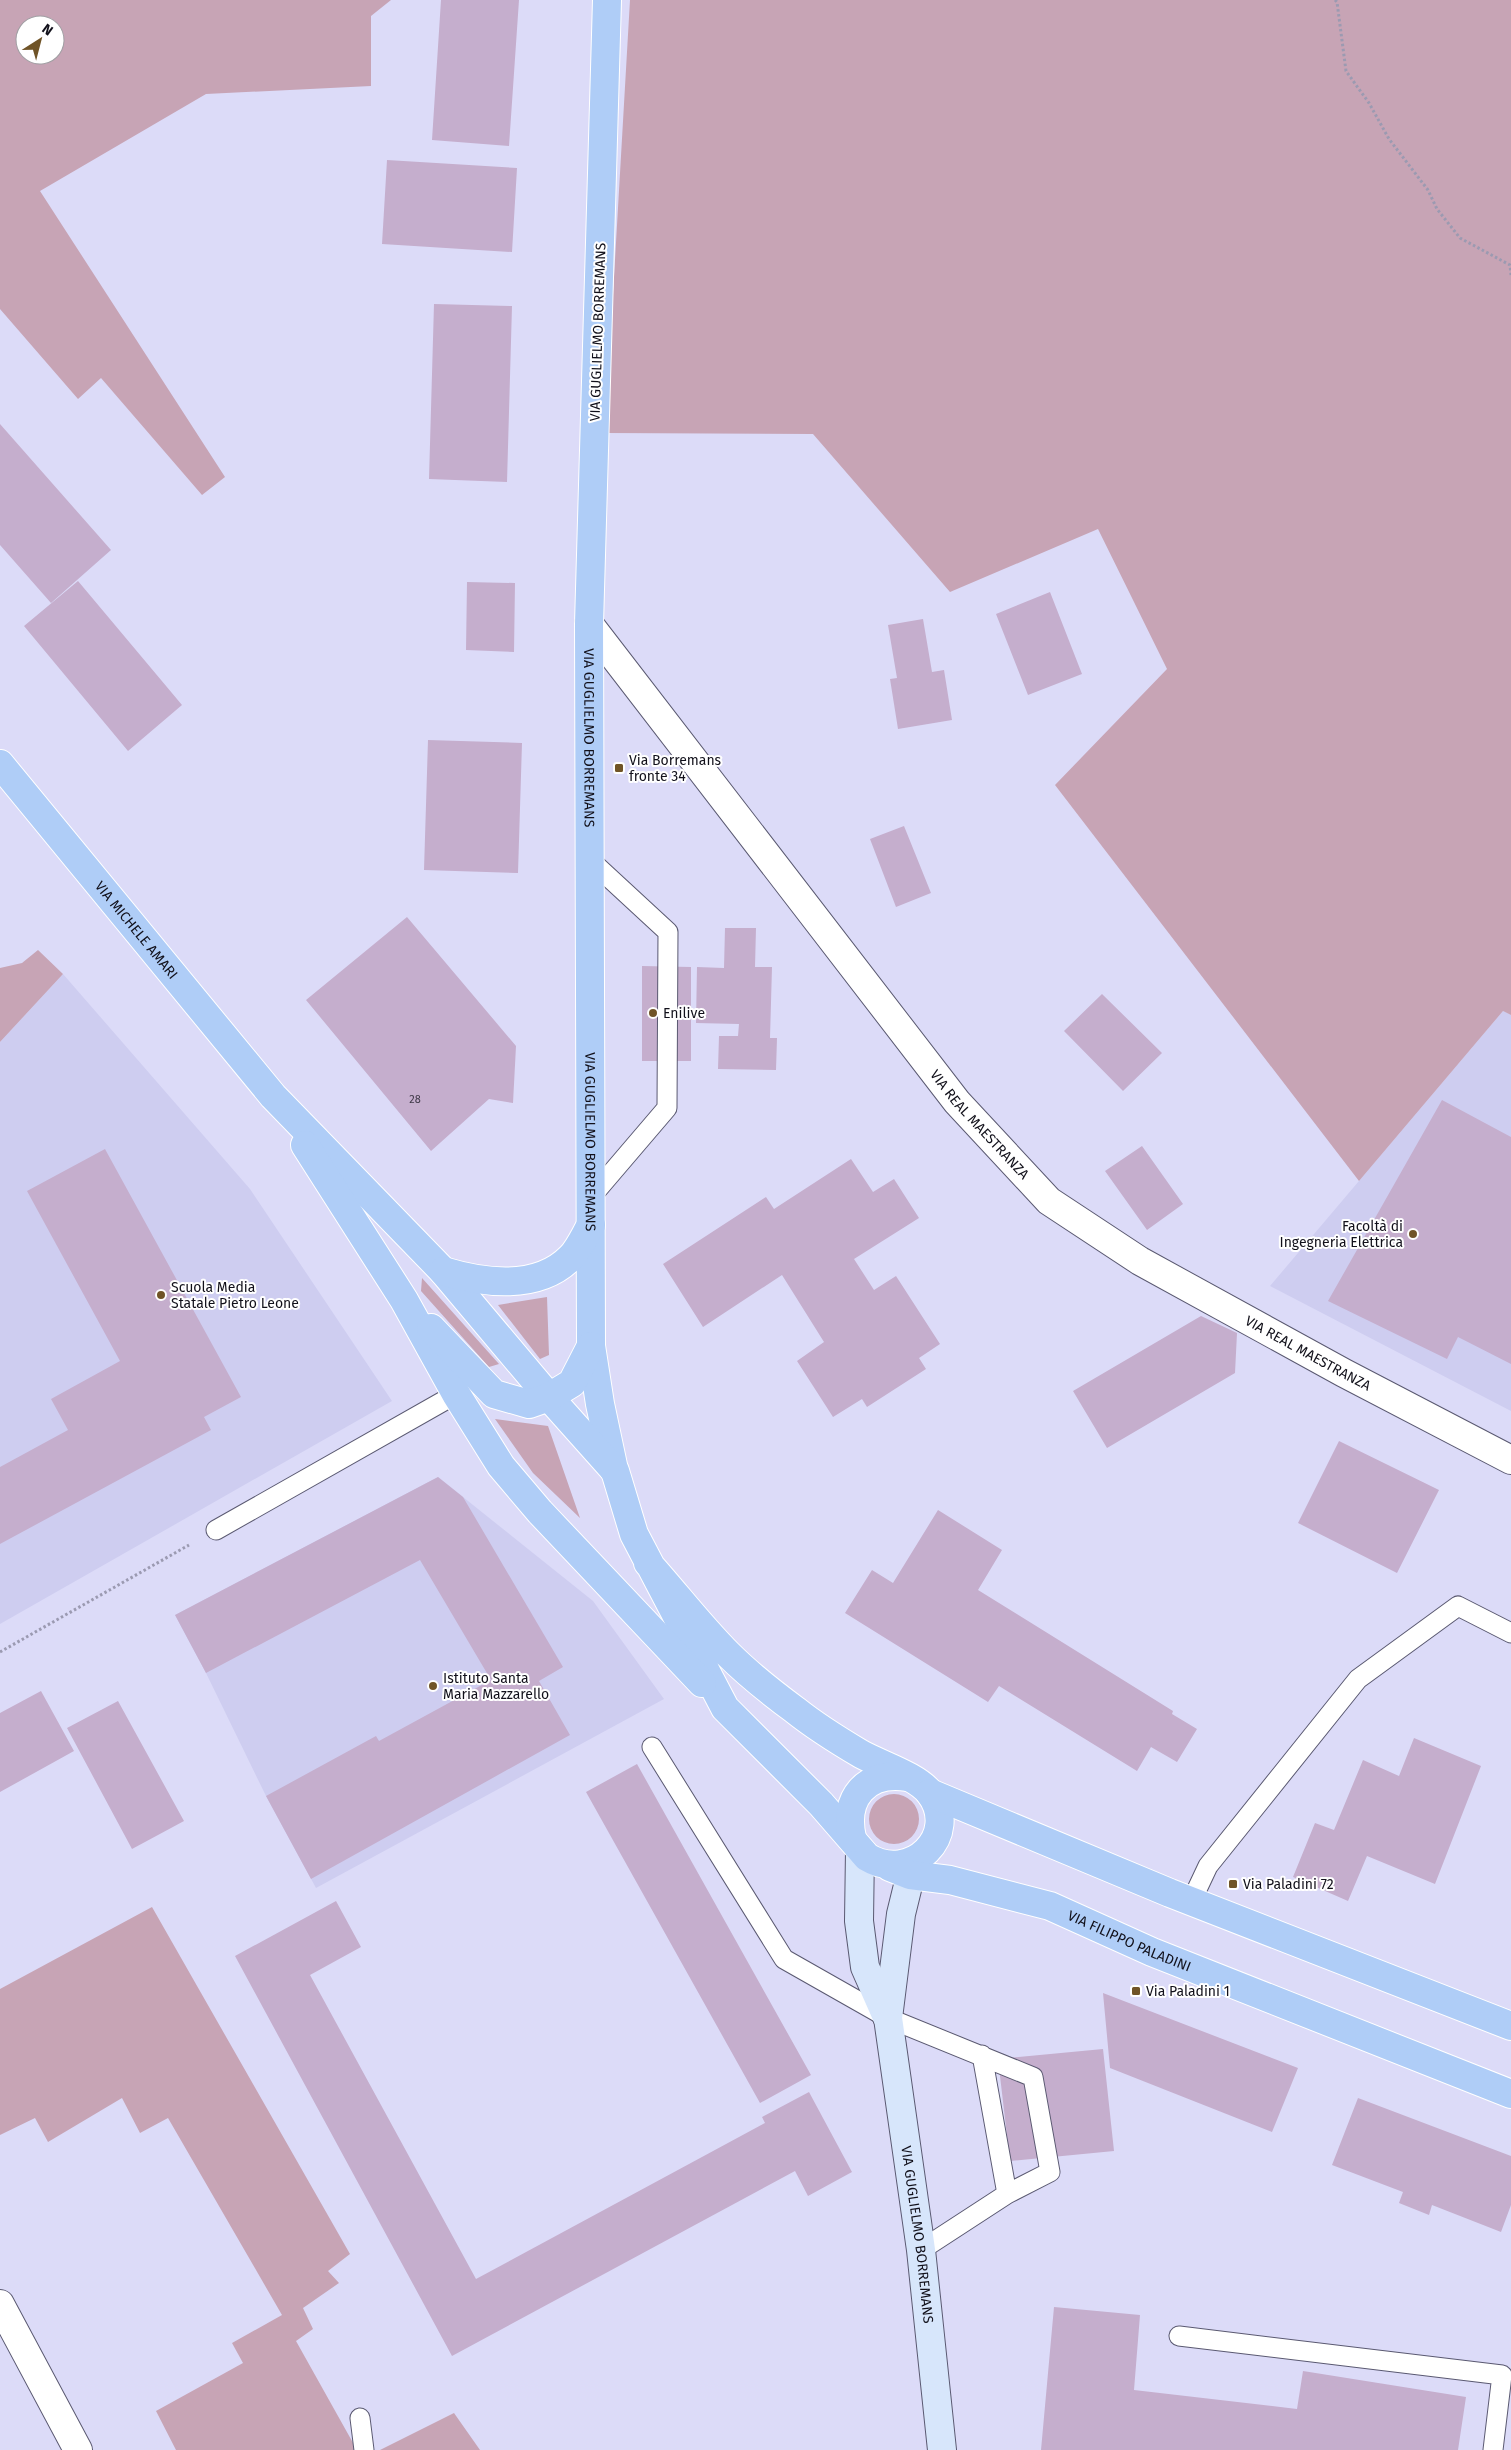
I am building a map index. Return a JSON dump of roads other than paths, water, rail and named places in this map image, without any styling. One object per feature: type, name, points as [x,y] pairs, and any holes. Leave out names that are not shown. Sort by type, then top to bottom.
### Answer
[{"type":"main road","name":"VIA GUGLIELMO BORREMANS","points":[[607,0],[589,624],[591,1346],[600,1404],[615,1471],[634,1534],[648,1563]]},
{"type":"main road","name":"VIA MICHELE AMARI","points":[[0,764],[273,1096]]},
{"type":"main road","points":[[273,1096],[443,1271],[549,1397],[615,1471]]},
{"type":"main road","points":[[273,1096],[404,1300],[456,1394],[501,1466],[540,1512],[724,1708],[862,1850],[912,1868]]},
{"type":"main road","points":[[443,1271],[468,1278],[489,1281],[510,1281],[535,1277],[554,1270],[571,1257],[591,1225]]},
{"type":"main road","points":[[404,1300],[494,1394],[529,1404],[549,1397],[572,1383],[591,1346]]},
{"type":"main road","points":[[648,1563],[724,1708]]},
{"type":"main road","points":[[648,1563],[728,1655],[795,1710],[860,1753],[920,1783],[930,1793],[936,1805],[939,1819],[938,1832],[932,1845],[912,1868],[894,1957],[888,2018]]},
{"type":"main road","points":[[888,2018],[865,1967],[859,1921],[862,1850],[849,1824],[850,1809],[856,1796],[866,1785],[879,1778],[893,1775],[907,1778]]},
{"type":"main road","points":[[930,1793],[1192,1902],[1511,2026]]},
{"type":"main road","name":"VIA FILIPPO PALADINI","points":[[912,1868],[1050,1906],[1152,1952],[1511,2094]]},
{"type":"main road","name":"VIA GUGLIELMO BORREMANS","points":[[888,2018],[921,2250],[942,2450]]},
{"type":"street","name":"VIA REAL MAESTRANZA","points":[[589,624],[957,1102],[1049,1201],[1140,1261],[1344,1373],[1511,1460]]},
{"type":"street","points":[[0,2304],[78,2450]]},
{"type":"lane","points":[[589,859],[668,932],[667,1108],[591,1198]]},
{"type":"lane","points":[[216,1530],[456,1394]]},
{"type":"lane","points":[[1192,1902],[1208,1866],[1358,1679],[1458,1606],[1511,1633]]},
{"type":"lane","points":[[652,1747],[784,1958],[888,2018],[1034,2077],[1050,2172],[1007,2194],[921,2250]]},
{"type":"lane","points":[[982,2055],[1007,2194]]},
{"type":"lane","points":[[1179,2336],[1502,2376],[1493,2450]]},
{"type":"lane","points":[[360,2418],[364,2450]]},
{"type":"place","name":"Via Borremans fronte 34","points":[[619,768]]},
{"type":"place","name":"Enilive","points":[[653,1013]]},
{"type":"place","name":"Facoltà di Ingegneria Elettrica","points":[[1413,1234]]},
{"type":"place","name":"Scuola Media Statale Pietro Leone","points":[[161,1295]]},
{"type":"place","name":"Istituto Santa Maria Mazzarello","points":[[433,1686]]},
{"type":"place","name":"Via Paladini 72","points":[[1233,1884]]},
{"type":"place","name":"Via Paladini 1","points":[[1136,1991]]}]
